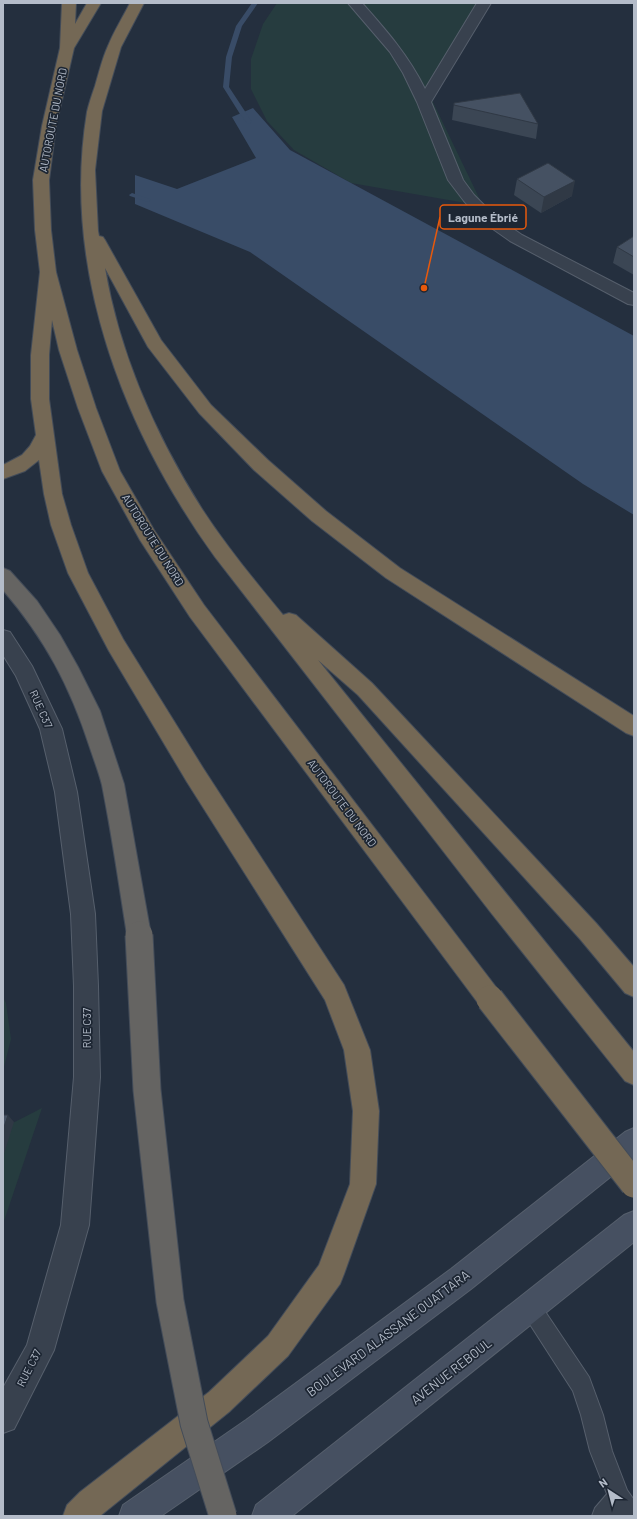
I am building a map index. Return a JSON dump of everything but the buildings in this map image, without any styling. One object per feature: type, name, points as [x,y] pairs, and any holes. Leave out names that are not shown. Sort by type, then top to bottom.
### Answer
[{"type":"highway","points":[[67,48],[69,3]]},
{"type":"highway","name":"AUTOROUTE DU NORD","points":[[94,3],[67,48],[49,126],[41,180],[43,230],[48,272],[68,350],[87,408],[111,471],[147,535],[197,611],[490,999],[634,1184]]},
{"type":"highway","points":[[137,3],[112,52],[99,94],[92,127],[87,183],[90,228],[101,293],[112,334],[134,397],[163,459],[197,516],[245,582],[544,962],[634,1072]]},
{"type":"highway","points":[[90,228],[154,343],[205,409],[261,466],[319,516],[393,573],[634,727]]},
{"type":"highway","points":[[48,272],[40,355],[40,400],[52,494],[61,526],[78,573],[116,645],[195,775],[335,993],[357,1050],[366,1111],[363,1184],[330,1274],[278,1346],[219,1402],[91,1503],[78,1516]]},
{"type":"highway","points":[[3,472],[18,467],[35,454],[44,437]]},
{"type":"highway","points":[[3,576],[30,607],[53,641],[71,673],[89,711],[113,784],[139,935],[147,1090],[170,1301],[194,1423],[223,1516]]},
{"type":"highway","points":[[245,582],[365,689],[588,931],[634,985]]},
{"type":"main road","name":"BOULEVARD ALASSANE OUATTARA","points":[[134,1516],[258,1431],[461,1279],[634,1141]]},
{"type":"main road","name":"AVENUE REBOUL","points":[[267,1516],[634,1225]]},
{"type":"street","points":[[354,3],[395,50],[410,73],[424,102],[456,180],[469,198],[490,219],[516,238],[634,300]]},
{"type":"street","points":[[424,102],[484,3]]},
{"type":"street","name":"RUE C37","points":[[3,638],[25,672],[51,729],[66,792],[76,851],[83,914],[87,1055],[87,1078],[75,1225],[40,1350],[3,1418]]},
{"type":"lane","points":[[530,1308],[581,1385],[592,1415],[601,1452],[619,1497],[631,1516]]},
{"type":"lane","points":[[603,1516],[619,1497]]},
{"type":"green space","points":[[277,3],[476,3],[430,96],[483,206],[351,183],[294,150],[267,121],[251,89],[251,59],[263,24]]},
{"type":"green space","points":[[3,997],[6,1003],[11,1039],[3,1071]]},
{"type":"green space","points":[[42,1108],[3,1224],[3,1128]]},
{"type":"water","points":[[253,108],[290,150],[634,336],[634,515],[583,484],[250,252],[135,204],[135,175],[177,189],[256,158],[232,117]]},
{"type":"waterway","points":[[249,122],[226,87],[229,57],[239,26],[255,3]]},
{"type":"waterway","points":[[132,195],[148,200]]},
{"type":"place","name":"Lagune Ébrié","points":[[424,288]]}]
